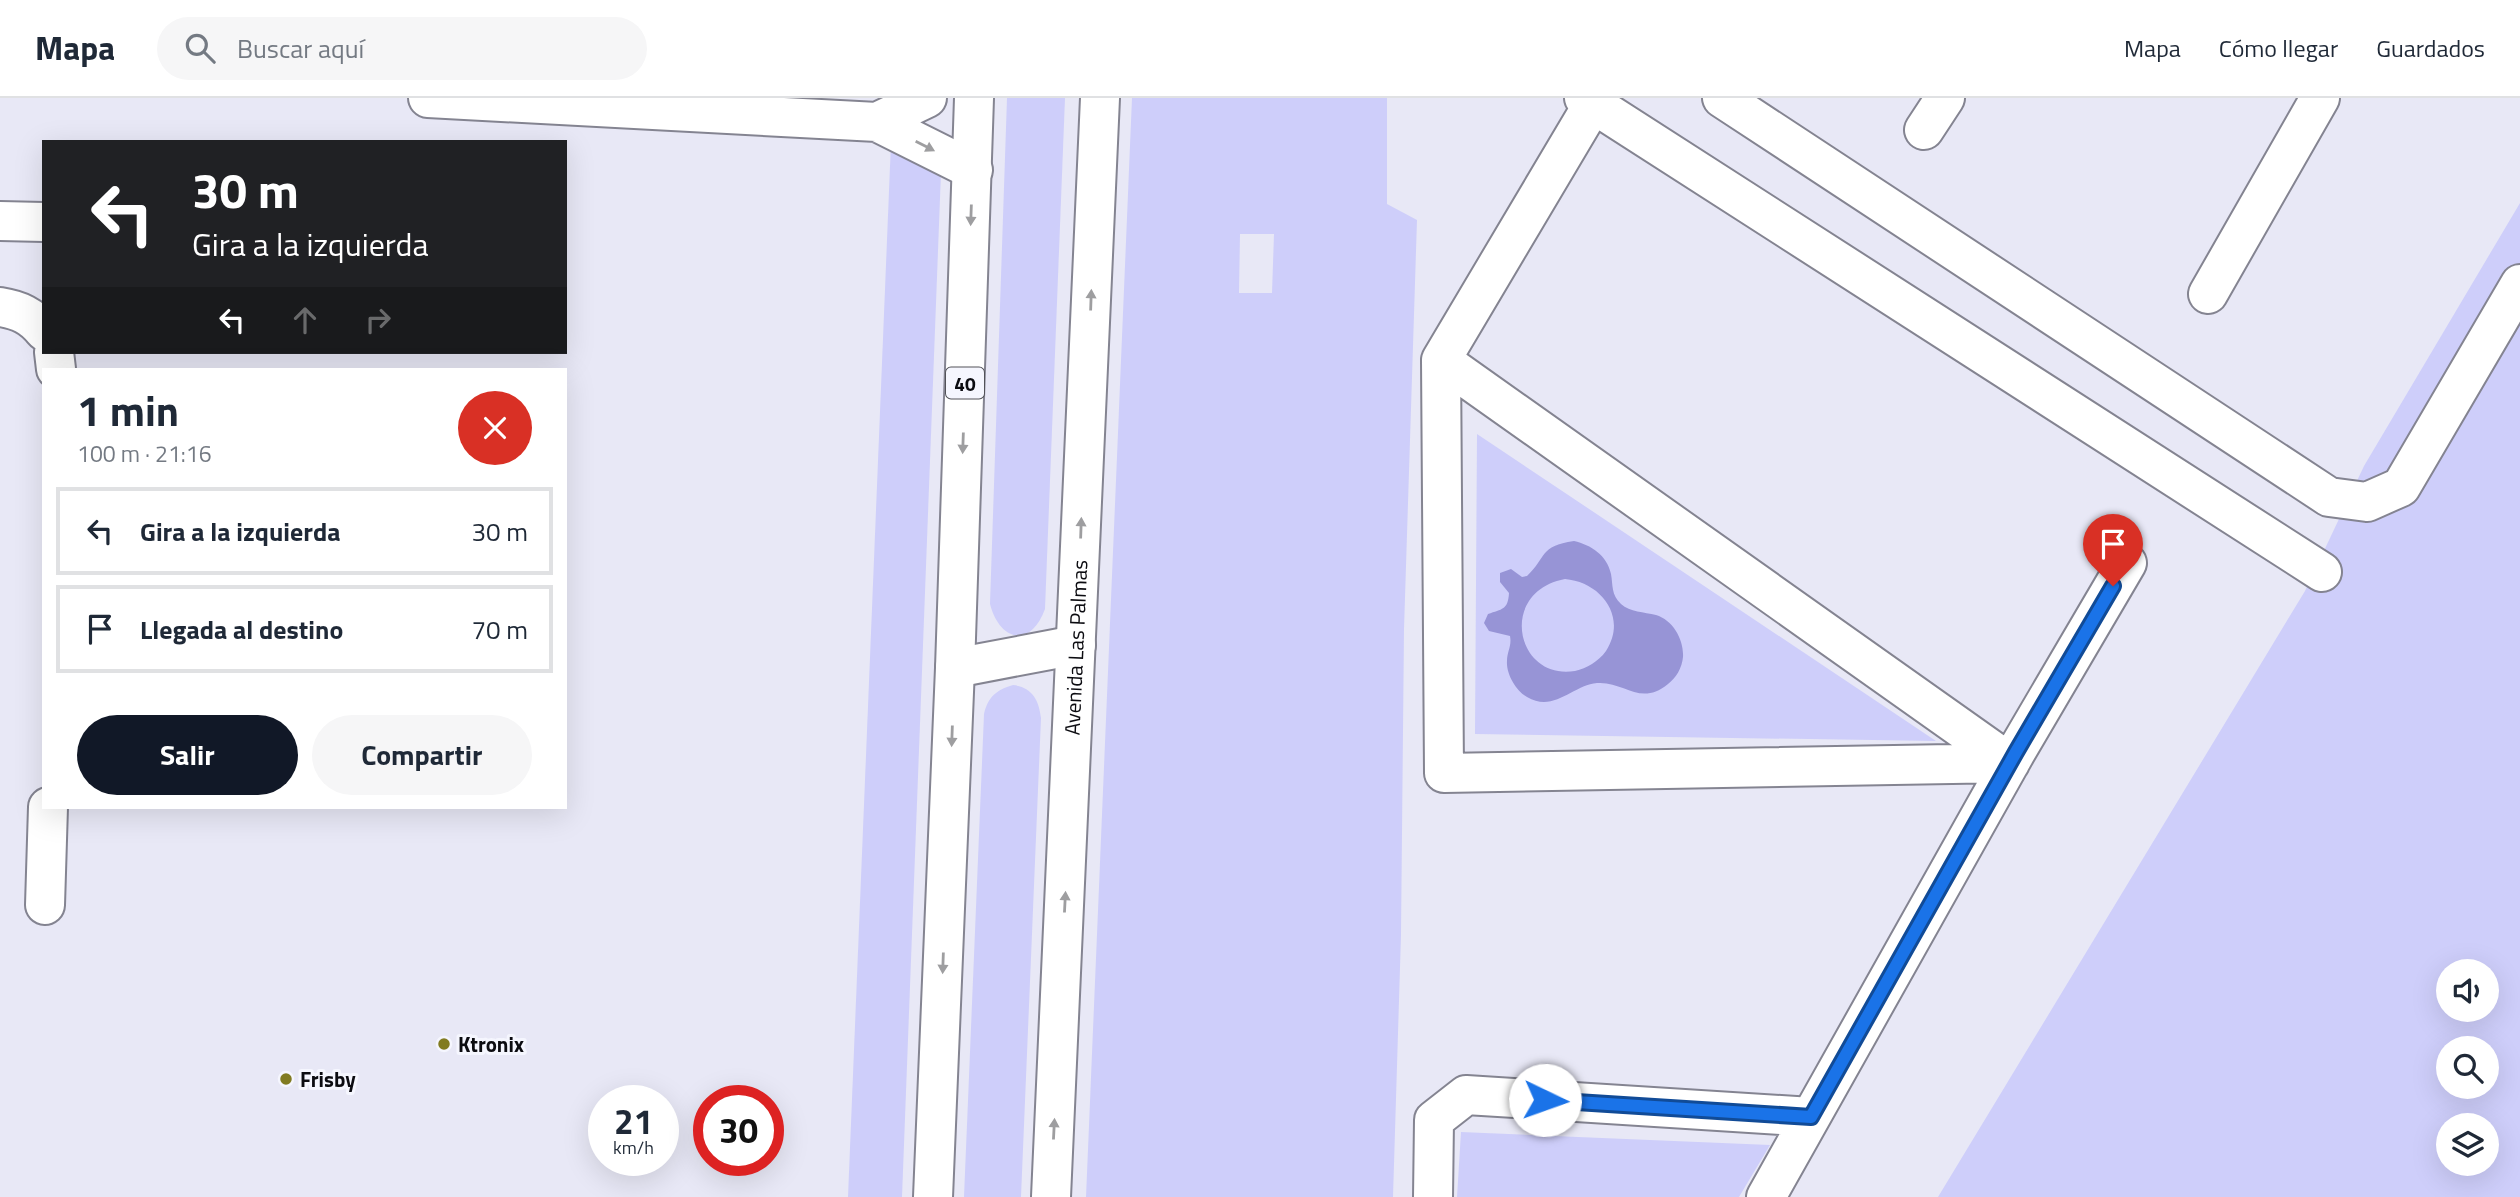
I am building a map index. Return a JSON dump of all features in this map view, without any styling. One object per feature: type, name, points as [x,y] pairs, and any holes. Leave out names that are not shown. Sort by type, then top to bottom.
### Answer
[{"type":"street","points":[[428,98],[877,110],[927,98]]},
{"type":"street","name":"40","points":[[933,1197],[955,668],[974,98]]},
{"type":"street","name":"Avenida Las Palmas","points":[[1051,1197],[1100,98]]},
{"type":"street","points":[[1722,98],[2329,497],[2367,502],[2401,487],[2520,284]]},
{"type":"street","points":[[1924,130],[1945,98]]},
{"type":"street","points":[[2208,294],[2320,98]]},
{"type":"street","points":[[2010,763],[1444,773],[1441,360],[1588,101],[2322,572]]},
{"type":"street","points":[[877,110],[972,170]]},
{"type":"street","points":[[0,221],[42,222]]},
{"type":"street","points":[[0,307],[17,310],[36,321],[42,328]]},
{"type":"street","points":[[1441,360],[2010,763]]},
{"type":"street","points":[[1766,1197],[2010,763],[2127,563]]},
{"type":"street","points":[[955,668],[1076,645]]},
{"type":"street","points":[[45,905],[48,809]]},
{"type":"street","points":[[1433,1197],[1434,1120],[1466,1095],[1811,1117]]},
{"type":"shaded area","points":[[1007,98],[1065,98],[1045,609],[1039,622],[1024,635],[1008,633],[995,617],[990,604]]},
{"type":"shaded area","points":[[1132,98],[1387,98],[1387,204],[1417,220],[1404,629],[1401,935],[1393,1197],[1086,1197]],"holes":[[[1240,234],[1274,234],[1272,293],[1239,293]]]},
{"type":"shaded area","points":[[891,142],[941,172],[902,1197],[848,1197]]},
{"type":"shaded area","points":[[2520,203],[2520,1197],[1938,1197],[2305,591],[2364,466]]},
{"type":"shaded area","points":[[1477,434],[1936,741],[1475,734]]},
{"type":"shaded area","points":[[1574,541],[1597,552],[1609,567],[1614,593],[1621,604],[1633,610],[1656,615],[1672,626],[1679,638],[1683,657],[1678,672],[1668,684],[1649,693],[1641,693],[1607,683],[1597,683],[1546,702],[1527,697],[1516,686],[1507,666],[1510,636],[1489,631],[1484,623],[1488,614],[1503,608],[1507,603],[1509,593],[1500,582],[1500,573],[1511,569],[1522,577],[1527,576],[1549,549]],"holes":[[[1565,579],[1578,582],[1600,594],[1607,603],[1614,626],[1612,638],[1606,651],[1592,664],[1575,671],[1555,670],[1539,663],[1528,650],[1522,634],[1523,616],[1530,600],[1543,587]]]},
{"type":"shaded area","points":[[1013,685],[1025,688],[1033,695],[1041,718],[1021,1197],[964,1197],[984,714],[994,695]]},
{"type":"shaded area","points":[[1461,1132],[1770,1145],[1739,1197],[1457,1197]]},
{"type":"place","name":"Ktronix","points":[[444,1044]]},
{"type":"place","name":"Frisby","points":[[286,1079]]},
{"type":"route","points":[[1545,1100],[1811,1117],[2016,752],[2113,586]]}]
